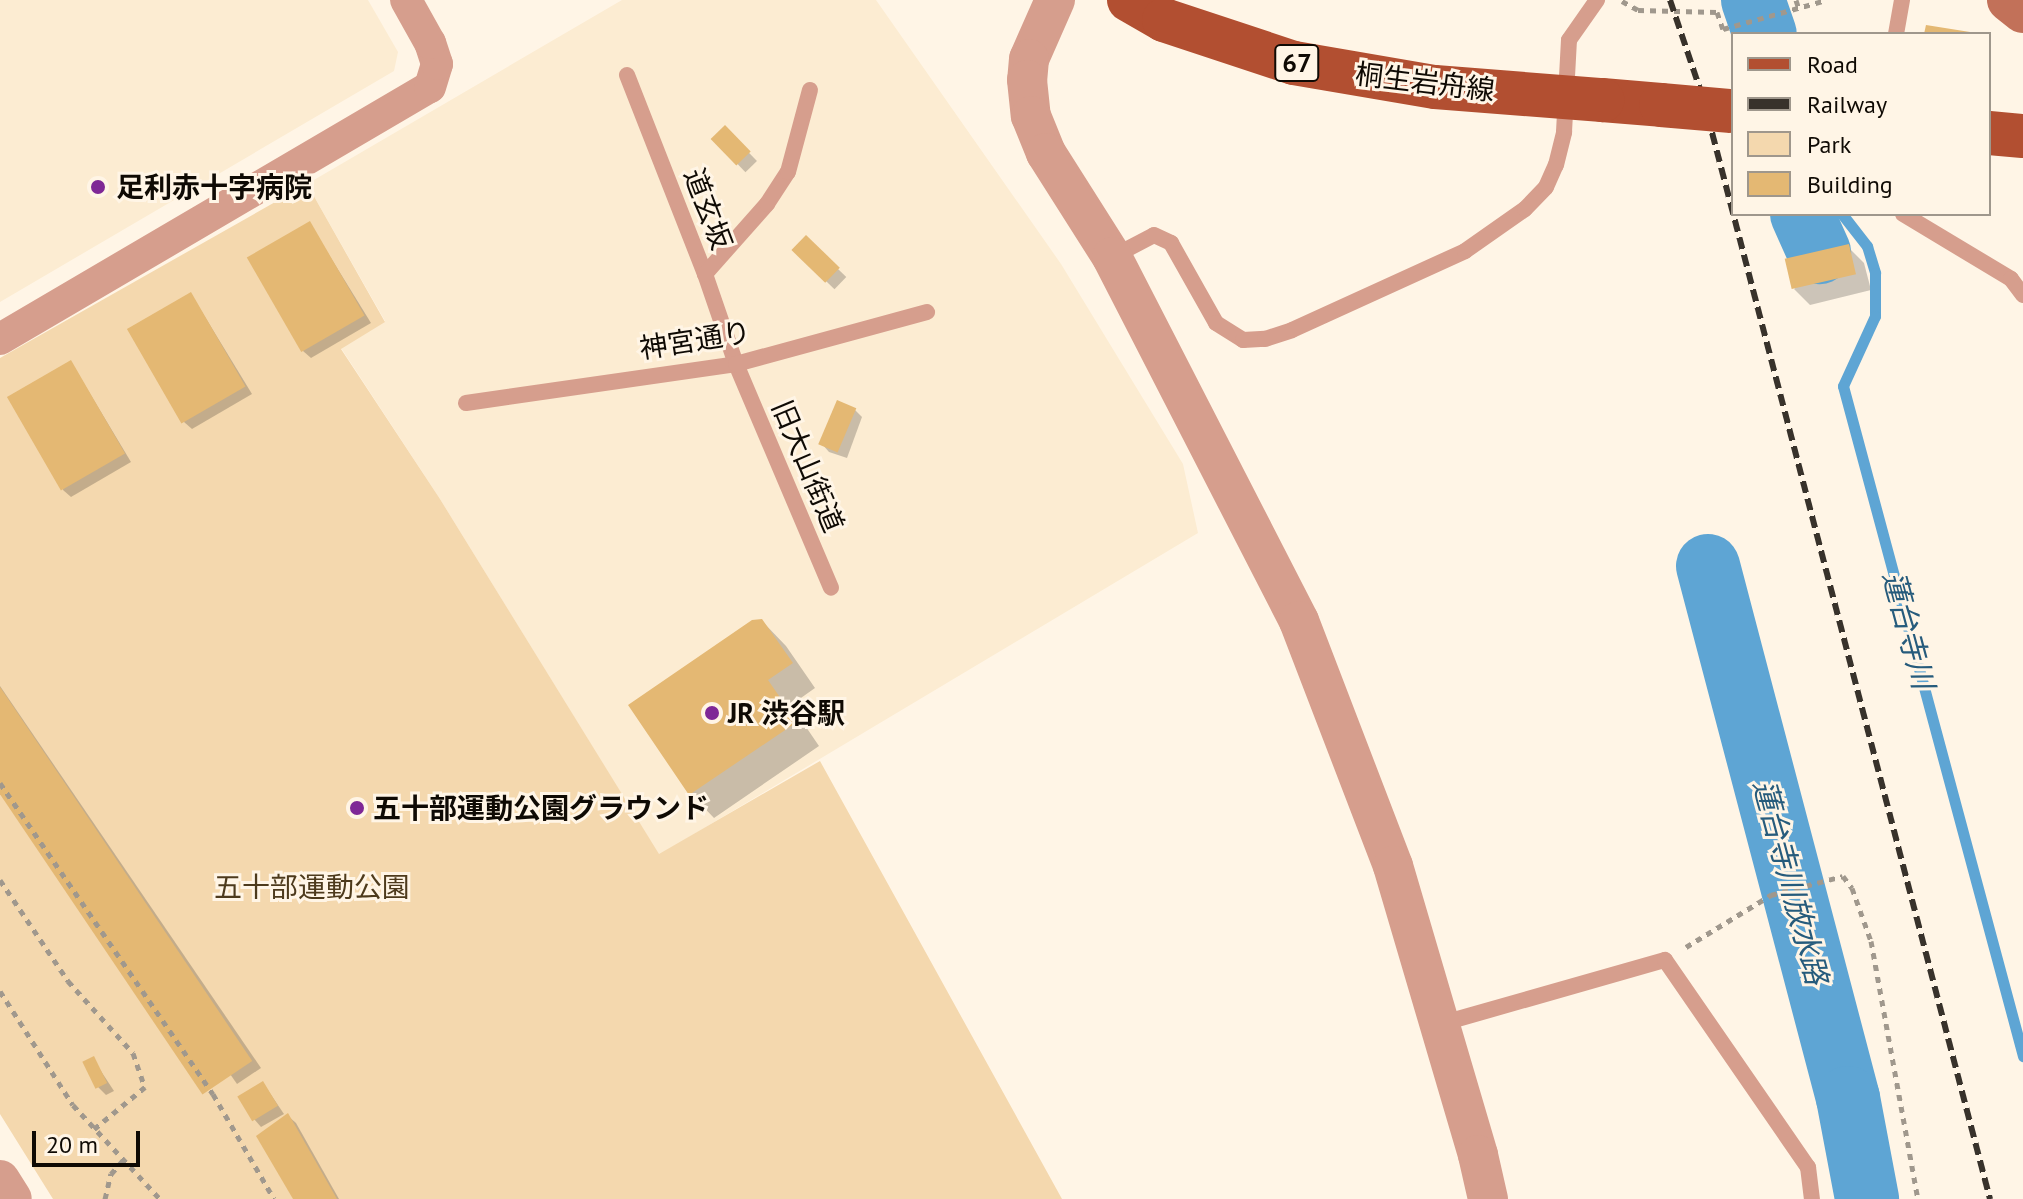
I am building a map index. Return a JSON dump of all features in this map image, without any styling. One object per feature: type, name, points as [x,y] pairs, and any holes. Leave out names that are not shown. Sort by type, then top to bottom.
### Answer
[{"type":"main road","name":"桐生岩舟線","points":[[1129,0],[1164,20],[1294,63],[1435,87],[1731,111]]},
{"type":"main road","points":[[2009,0],[2023,11]]},
{"type":"main road","points":[[1991,133],[2023,136]]},
{"type":"street","points":[[0,339],[430,87],[437,64],[430,43],[406,0]]},
{"type":"street","points":[[1055,0],[1029,59],[1027,80],[1031,116],[1046,153],[1112,257],[1299,621],[1375,813],[1440,1024],[1488,1199]]},
{"type":"street","points":[[0,1180],[12,1199]]},
{"type":"lane","points":[[1112,257],[1154,235],[1171,243],[1216,323],[1243,340],[1265,339],[1292,330],[1465,251],[1525,209],[1546,187],[1564,132],[1569,40],[1597,0]]},
{"type":"lane","points":[[1896,32],[1902,0]]},
{"type":"lane","name":"道玄坂","points":[[627,75],[705,274],[736,364]]},
{"type":"lane","points":[[705,274],[767,204],[788,172],[810,90]]},
{"type":"lane","points":[[1906,216],[2011,279],[2023,295]]},
{"type":"lane","name":"神宮通り","points":[[466,403],[736,364],[927,312]]},
{"type":"lane","name":"旧大山街道","points":[[736,364],[831,588]]},
{"type":"lane","points":[[1440,1024],[1665,960],[1808,1167],[1812,1199]]},
{"type":"path","points":[[1622,0],[1638,10],[1717,12],[1723,29],[1826,0]]},
{"type":"path","points":[[1796,0],[1799,9]]},
{"type":"path","points":[[0,783],[213,1094],[274,1199]]},
{"type":"path","points":[[1665,960],[1771,895],[1843,876],[1852,888],[1871,941],[1918,1199]]},
{"type":"path","points":[[0,880],[68,981],[133,1053],[145,1087],[94,1129]]},
{"type":"path","points":[[0,991],[73,1105],[160,1199]]},
{"type":"path","points":[[105,1199],[111,1174],[123,1160]]},
{"type":"shaded area","name":"足利赤十字病院","points":[[0,0],[368,0],[398,52],[394,71],[0,302]]},
{"type":"shaded area","points":[[622,0],[876,0],[1061,264],[1183,464],[1198,533],[659,855],[440,499],[341,348],[385,321],[307,184]]},
{"type":"green space","name":"五十部運動公園","points":[[307,184],[385,322],[341,349],[440,499],[659,854],[820,761],[1062,1199],[53,1199],[0,1114],[0,358]]},
{"type":"building","points":[[1926,25],[1970,32],[1924,32]]},
{"type":"building","points":[[725,125],[751,152],[736,166],[711,139]]},
{"type":"building","points":[[310,221],[364,315],[301,352],[247,258]]},
{"type":"building","points":[[806,235],[840,268],[825,283],[791,250]]},
{"type":"building","points":[[1849,244],[1856,274],[1792,289],[1785,259]]},
{"type":"building","points":[[191,292],[246,386],[181,423],[127,329]]},
{"type":"building","points":[[71,360],[125,454],[61,491],[7,397]]},
{"type":"building","points":[[837,400],[856,408],[838,452],[818,444]]},
{"type":"building","name":"JR 渋谷駅","points":[[762,619],[793,663],[768,680],[797,722],[689,795],[628,705],[752,620]]},
{"type":"building","points":[[0,687],[252,1061],[202,1094],[0,794]]},
{"type":"building","points":[[94,1056],[107,1083],[95,1089],[82,1062]]},
{"type":"building","points":[[263,1081],[278,1106],[252,1121],[237,1096]]},
{"type":"building","points":[[288,1113],[337,1199],[293,1199],[256,1136]]},
{"type":"waterway","name":"蓮台寺川","points":[[1753,0],[1764,32]]},
{"type":"waterway","name":"蓮台寺川","points":[[1803,216],[1819,252]]},
{"type":"waterway","name":"蓮台寺川","points":[[1844,216],[1867,246],[1875,273],[1875,316],[1843,386],[2023,1056]]},
{"type":"waterway","name":"蓮台寺川放水路","points":[[1708,566],[1848,1098],[1867,1199]]},
{"type":"railway","points":[[1670,0],[1703,98],[1731,205]]},
{"type":"railway","points":[[1734,216],[1990,1199]]},
{"type":"place","name":"足利赤十字病院","points":[[98,187]]},
{"type":"place","name":"JR 渋谷駅","points":[[712,713]]},
{"type":"place","name":"五十部運動公園グラウンド","points":[[357,808]]}]
